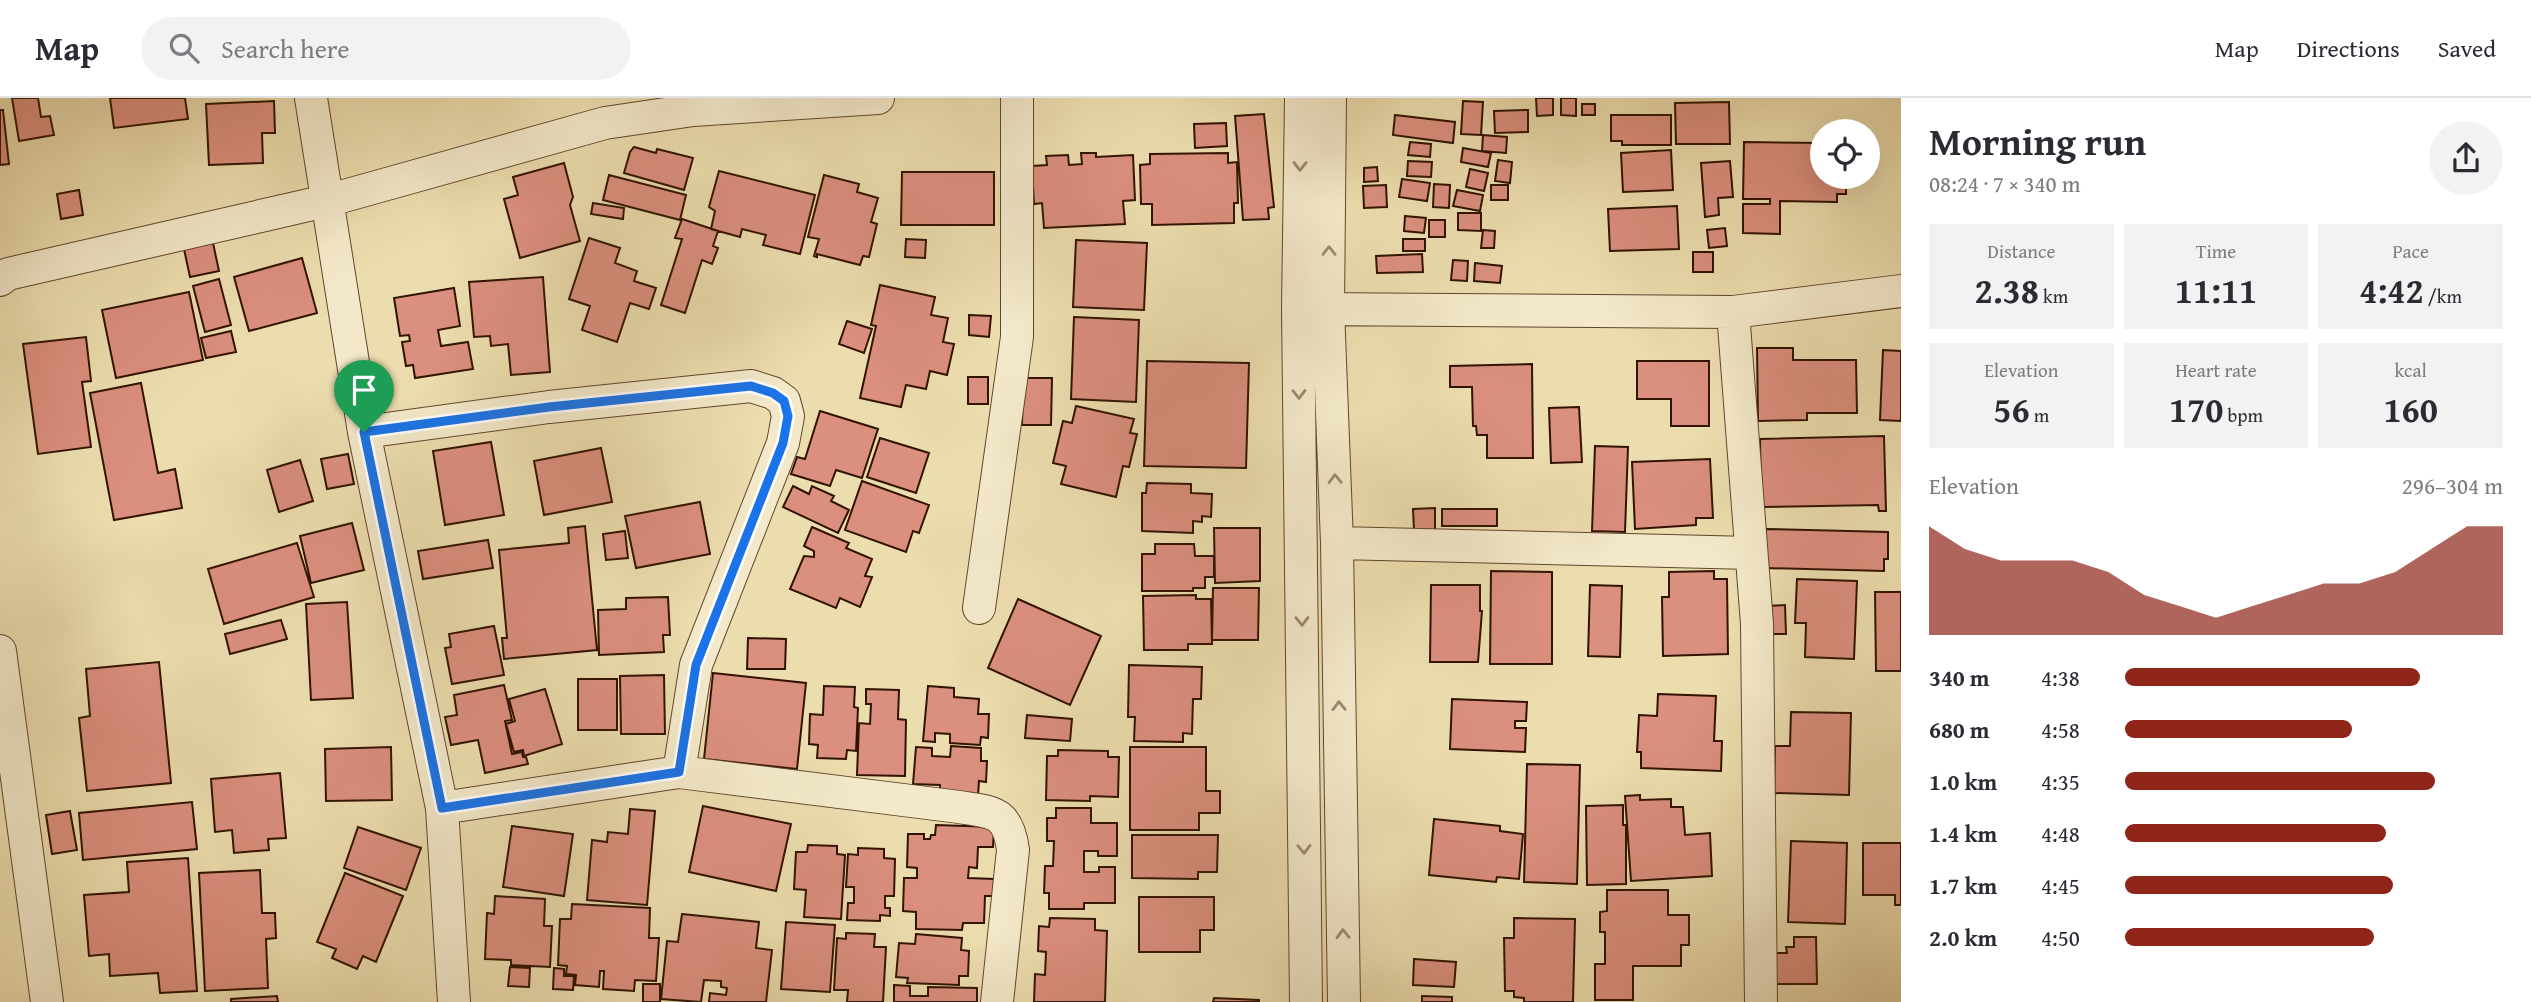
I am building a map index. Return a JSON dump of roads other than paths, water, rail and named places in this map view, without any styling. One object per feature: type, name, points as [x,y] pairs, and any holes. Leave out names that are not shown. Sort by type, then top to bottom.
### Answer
[{"type":"street","points":[[311,98],[364,432],[442,808],[454,1002]]},
{"type":"street","points":[[0,280],[8,274],[326,201],[605,123],[693,110],[878,98]]},
{"type":"street","points":[[979,608],[1017,337],[1017,98]]},
{"type":"street","points":[[1301,98],[1313,309],[1337,542],[1344,1002]]},
{"type":"street","points":[[1306,1002],[1313,309],[1330,98]]},
{"type":"street","points":[[1313,309],[1733,312],[1901,291]]},
{"type":"street","points":[[1733,312],[1757,624],[1760,1002]]},
{"type":"street","points":[[364,432],[549,407],[751,386],[773,393],[784,401],[788,416],[783,443],[696,665],[679,772]]},
{"type":"street","points":[[1337,542],[1751,552]]},
{"type":"street","points":[[0,652],[47,1002]]},
{"type":"street","points":[[442,808],[679,772],[996,814],[1010,830],[1013,850],[997,1002]]}]
